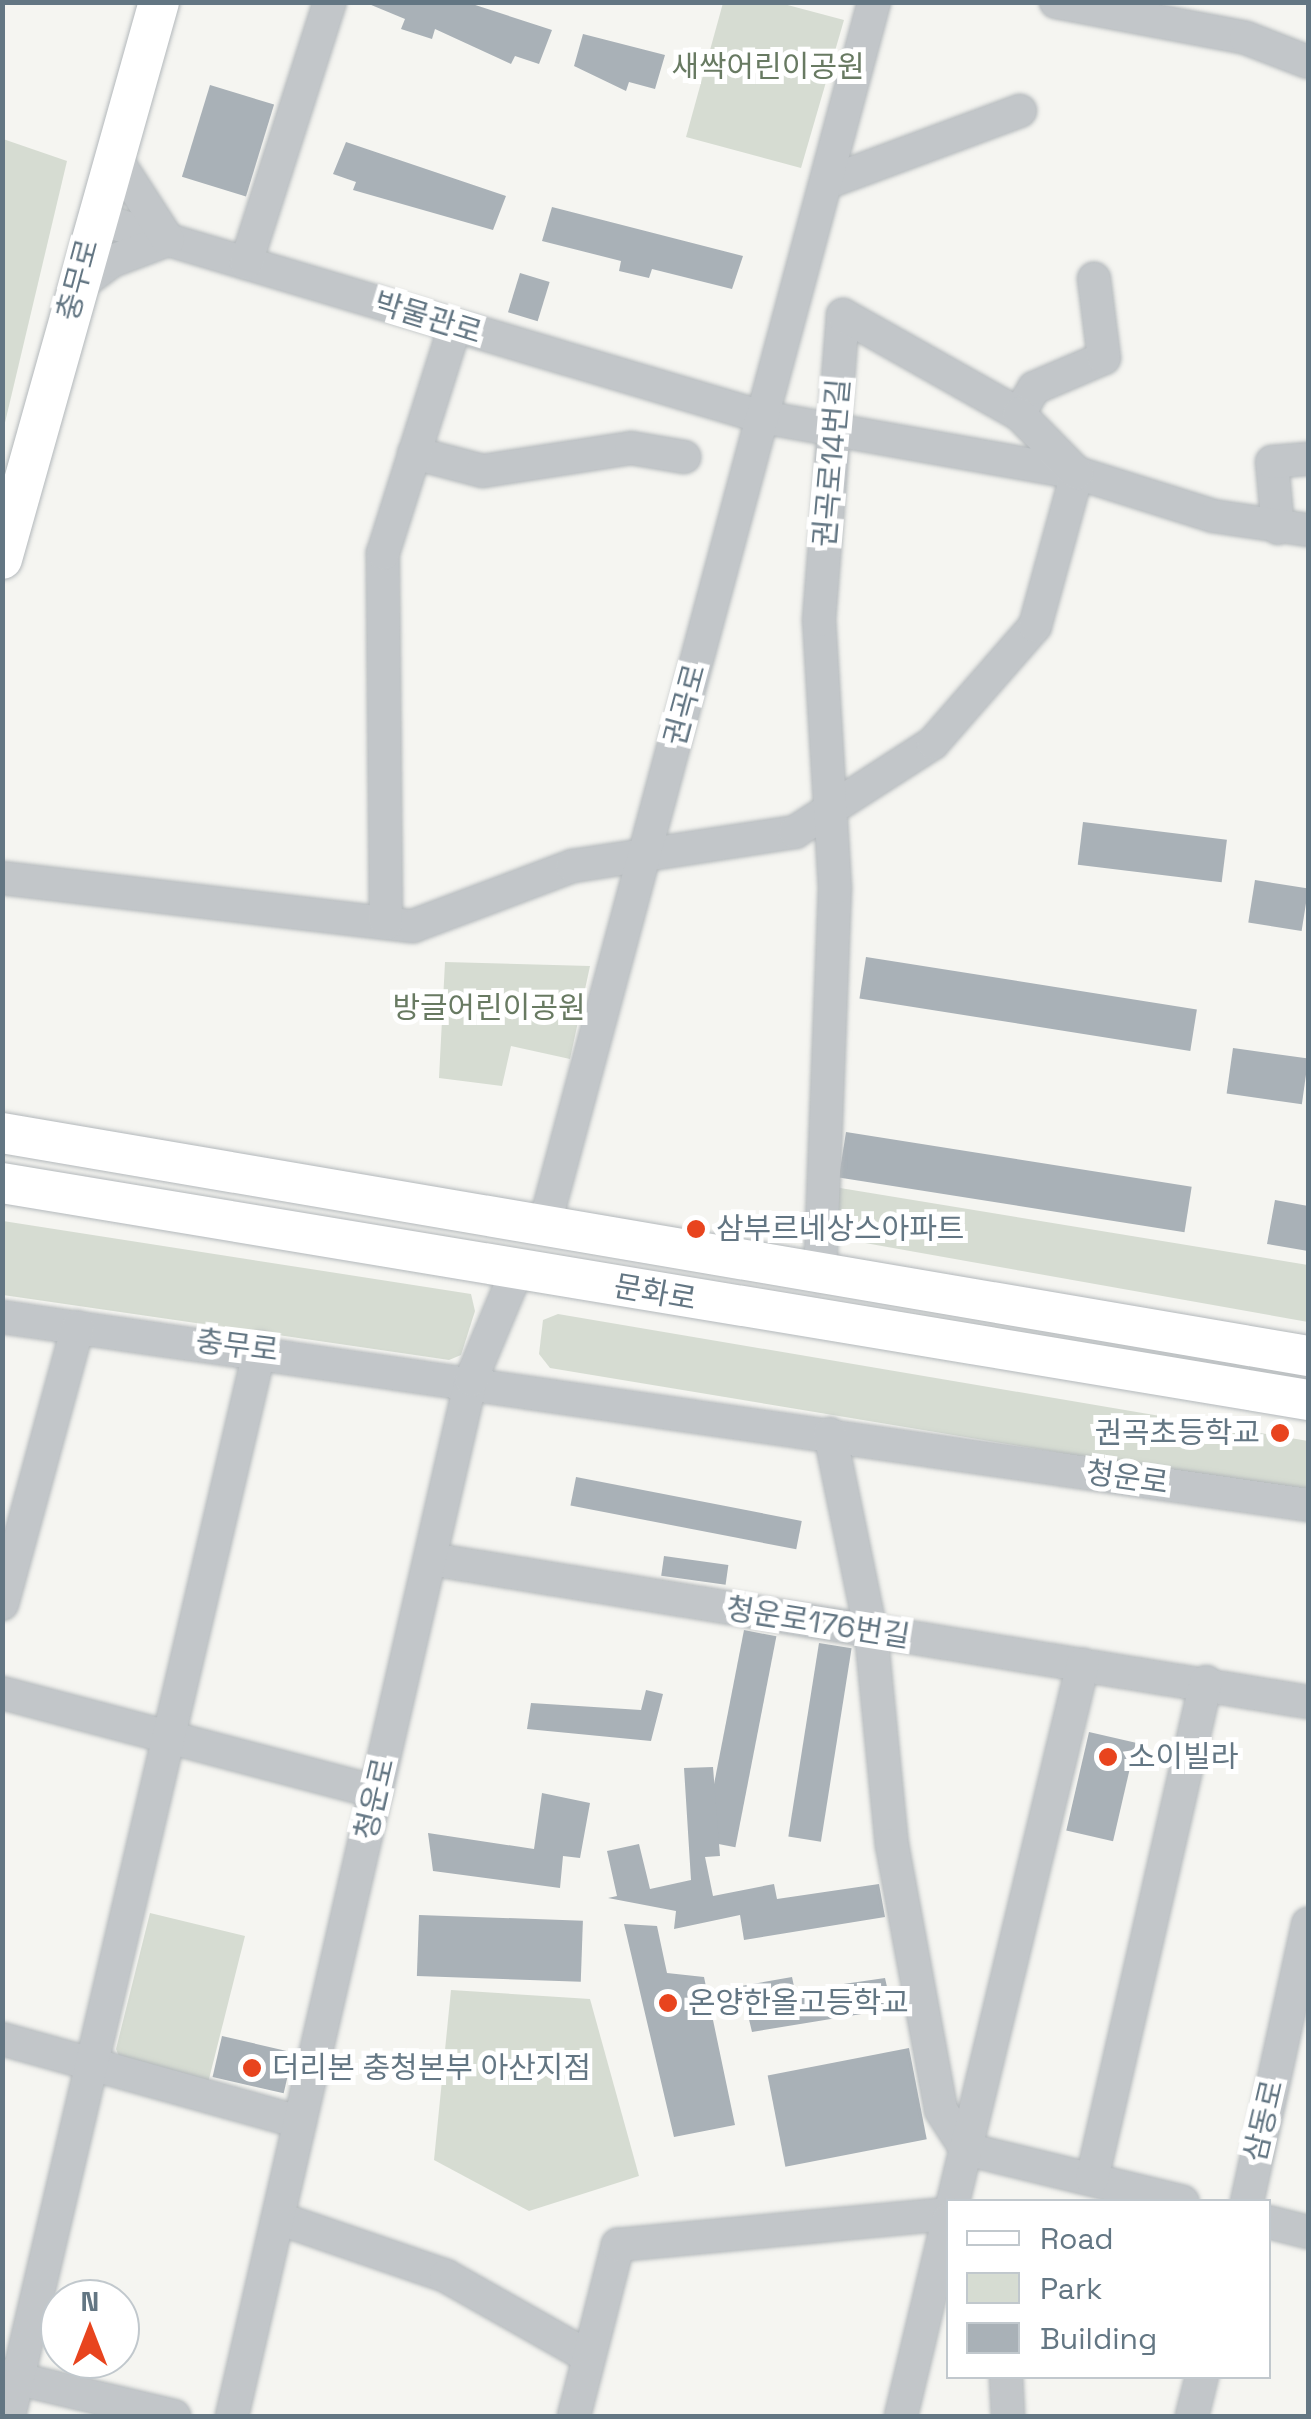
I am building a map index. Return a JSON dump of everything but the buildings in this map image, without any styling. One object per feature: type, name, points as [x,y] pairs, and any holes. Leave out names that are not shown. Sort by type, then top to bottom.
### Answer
[{"type":"main road","name":"충무로","points":[[2,559],[94,218],[159,2]]},
{"type":"main road","name":"문화로","points":[[2,1134],[820,1277],[1308,1356]]},
{"type":"main road","name":"문화로","points":[[2,1183],[1308,1400]]},
{"type":"street","points":[[246,264],[330,2]]},
{"type":"street","name":"권곡로","points":[[544,1227],[874,2]]},
{"type":"street","points":[[1056,2],[1246,38],[1308,62]]},
{"type":"street","points":[[826,183],[1020,111]]},
{"type":"street","points":[[76,288],[112,261],[168,240],[114,156]]},
{"type":"street","name":"박물관로","points":[[94,218],[762,417],[1078,473]]},
{"type":"street","points":[[1019,414],[1034,388],[1104,358],[1094,278]]},
{"type":"street","name":"권곡로14번길","points":[[831,813],[819,620],[843,315],[1019,414],[1078,473],[1293,529]]},
{"type":"street","points":[[386,923],[383,554],[455,326]]},
{"type":"street","points":[[414,453],[484,471],[631,448],[684,458]]},
{"type":"street","name":"권곡로14번길","points":[[1293,529],[1272,462],[1308,458]]},
{"type":"street","points":[[2,878],[413,926],[574,866],[795,832],[831,813],[933,743],[1036,626],[1078,473]]},
{"type":"street","points":[[820,1277],[832,1090],[831,813]]},
{"type":"street","name":"청운로","points":[[232,2416],[471,1380],[517,1270]]},
{"type":"street","name":"충무로","points":[[2,1317],[260,1348],[471,1380]]},
{"type":"street","points":[[2,1604],[78,1327]]},
{"type":"street","points":[[9,2416],[8,2377],[95,2064],[260,1348]]},
{"type":"street","name":"청운로","points":[[471,1380],[1308,1505]]},
{"type":"street","points":[[830,1434],[872,1632],[892,1846],[941,2110],[966,2148],[1171,2199]]},
{"type":"street","name":"청운로176번길","points":[[430,1559],[1206,1682],[1308,1702]]},
{"type":"street","points":[[954,2199],[1084,1664]]},
{"type":"street","points":[[1092,2179],[1206,1682]]},
{"type":"street","points":[[2,1693],[376,1792]]},
{"type":"street","name":"삼동로","points":[[1247,2199],[1308,1924]]},
{"type":"street","points":[[2,2039],[300,2122]]},
{"type":"street","points":[[574,2416],[618,2245],[946,2217]]},
{"type":"street","points":[[278,2218],[446,2276],[589,2358]]},
{"type":"street","points":[[1271,2223],[1308,2232]]},
{"type":"street","points":[[901,2416],[946,2225]]},
{"type":"street","points":[[8,2377],[174,2416]]},
{"type":"street","points":[[1006,2379],[1008,2416]]},
{"type":"street","points":[[1192,2416],[1201,2379]]},
{"type":"green space","name":"새싹어린이공원","points":[[723,3],[780,3],[844,20],[801,168],[686,137]]},
{"type":"green space","points":[[2,139],[67,161],[3,431]]},
{"type":"green space","name":"방글어린이공원","points":[[445,962],[590,966],[570,1059],[511,1046],[502,1086],[439,1078]]},
{"type":"green space","points":[[834,1187],[1308,1265],[1308,1322],[837,1238]]},
{"type":"green space","points":[[3,1221],[471,1294],[475,1311],[461,1355],[449,1360],[3,1295]]},
{"type":"green space","points":[[558,1314],[1308,1441],[1308,1494],[550,1368],[539,1354],[543,1320]]},
{"type":"green space","points":[[150,1913],[245,1936],[208,2083],[121,2061],[116,2049]]},
{"type":"green space","points":[[451,1990],[590,1999],[639,2176],[529,2211],[434,2160]]},
{"type":"place","name":"삼부르네상스아파트","points":[[696,1229]]},
{"type":"place","name":"권곡초등학교","points":[[1280,1433]]},
{"type":"place","name":"소이빌라","points":[[1108,1757]]},
{"type":"place","name":"온양한올고등학교","points":[[668,2003]]},
{"type":"place","name":"더리본 충청본부 아산지점","points":[[252,2068]]}]
